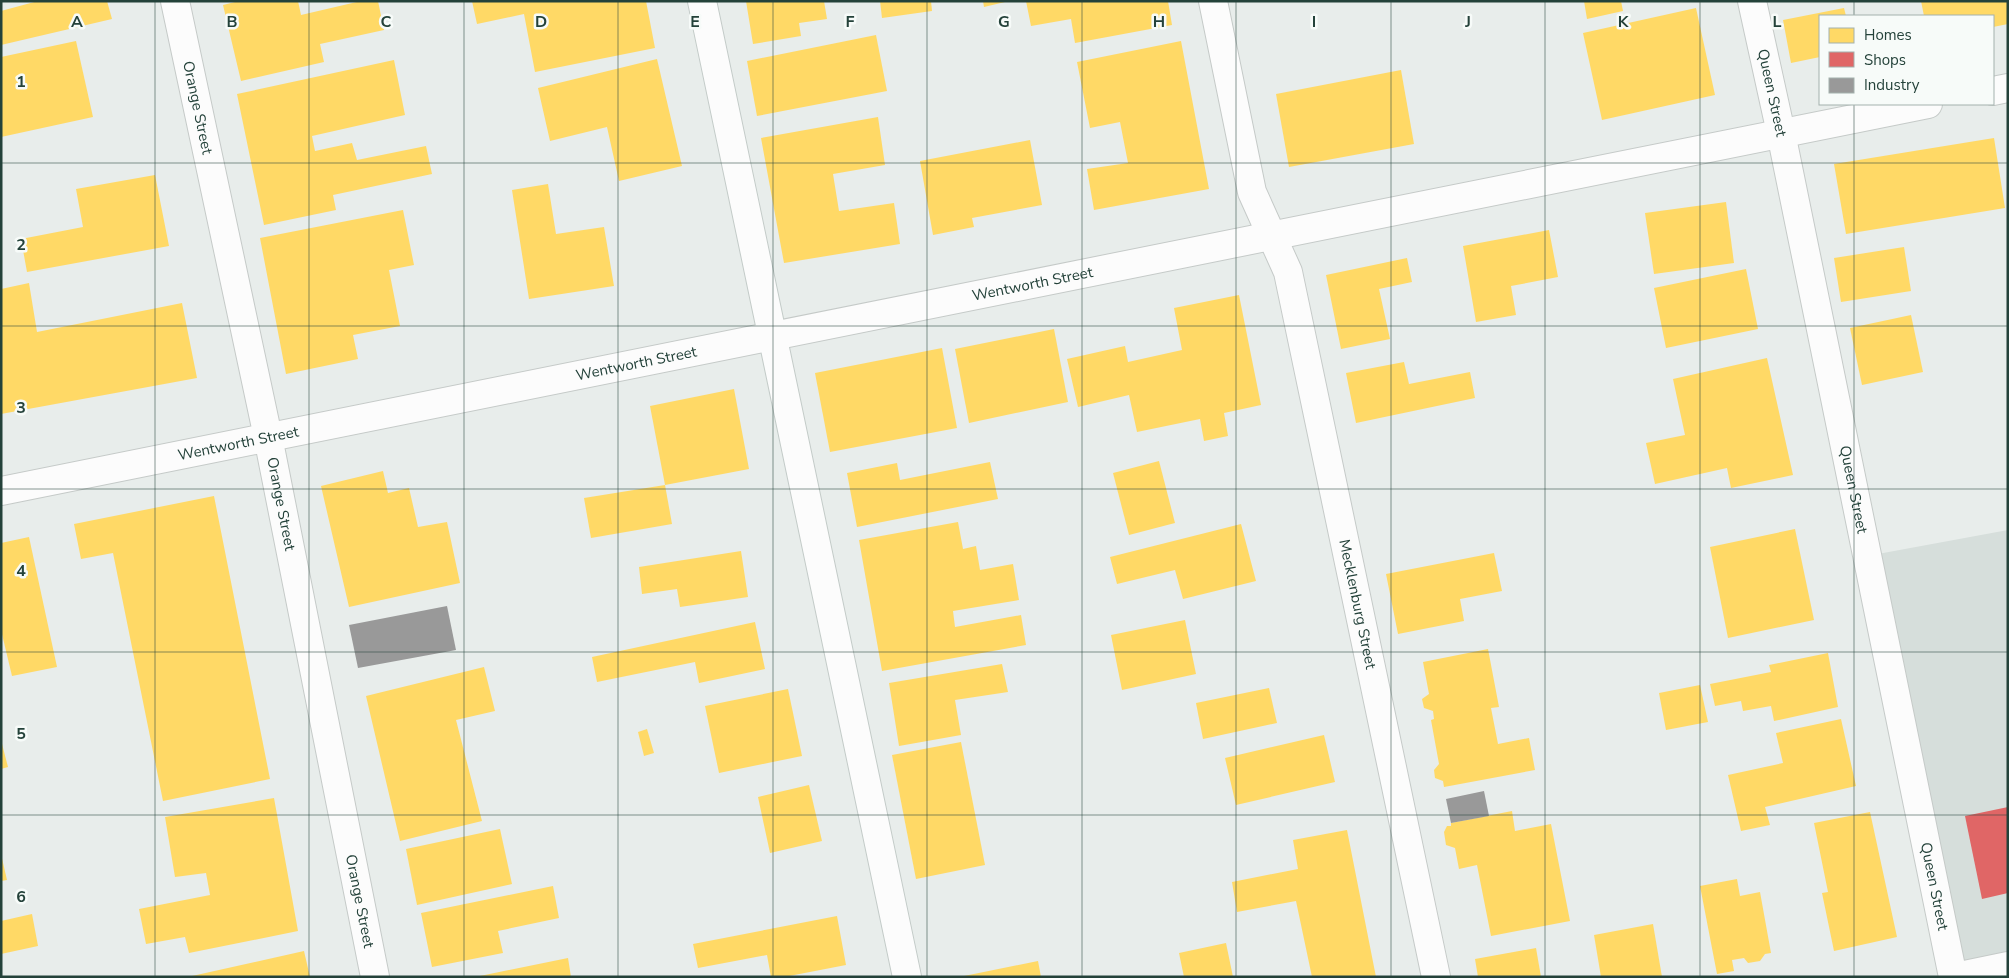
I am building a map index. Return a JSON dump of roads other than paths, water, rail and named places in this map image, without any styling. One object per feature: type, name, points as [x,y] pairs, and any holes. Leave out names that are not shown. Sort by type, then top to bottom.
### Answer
[{"type":"street","name":"Orange Street","points":[[175,1],[268,437],[375,977]]},
{"type":"street","points":[[702,1],[907,977]]},
{"type":"street","name":"Mecklenburg Street","points":[[1213,1],[1252,192],[1288,272],[1436,977]]},
{"type":"street","name":"Queen Street","points":[[1752,1],[1781,133],[1954,977]]},
{"type":"street","points":[[1994,91],[2008,88]]},
{"type":"street","name":"Wentworth Street","points":[[1,491],[1923,105]]},
{"type":"street","points":[[1954,977],[2008,966]]}]
